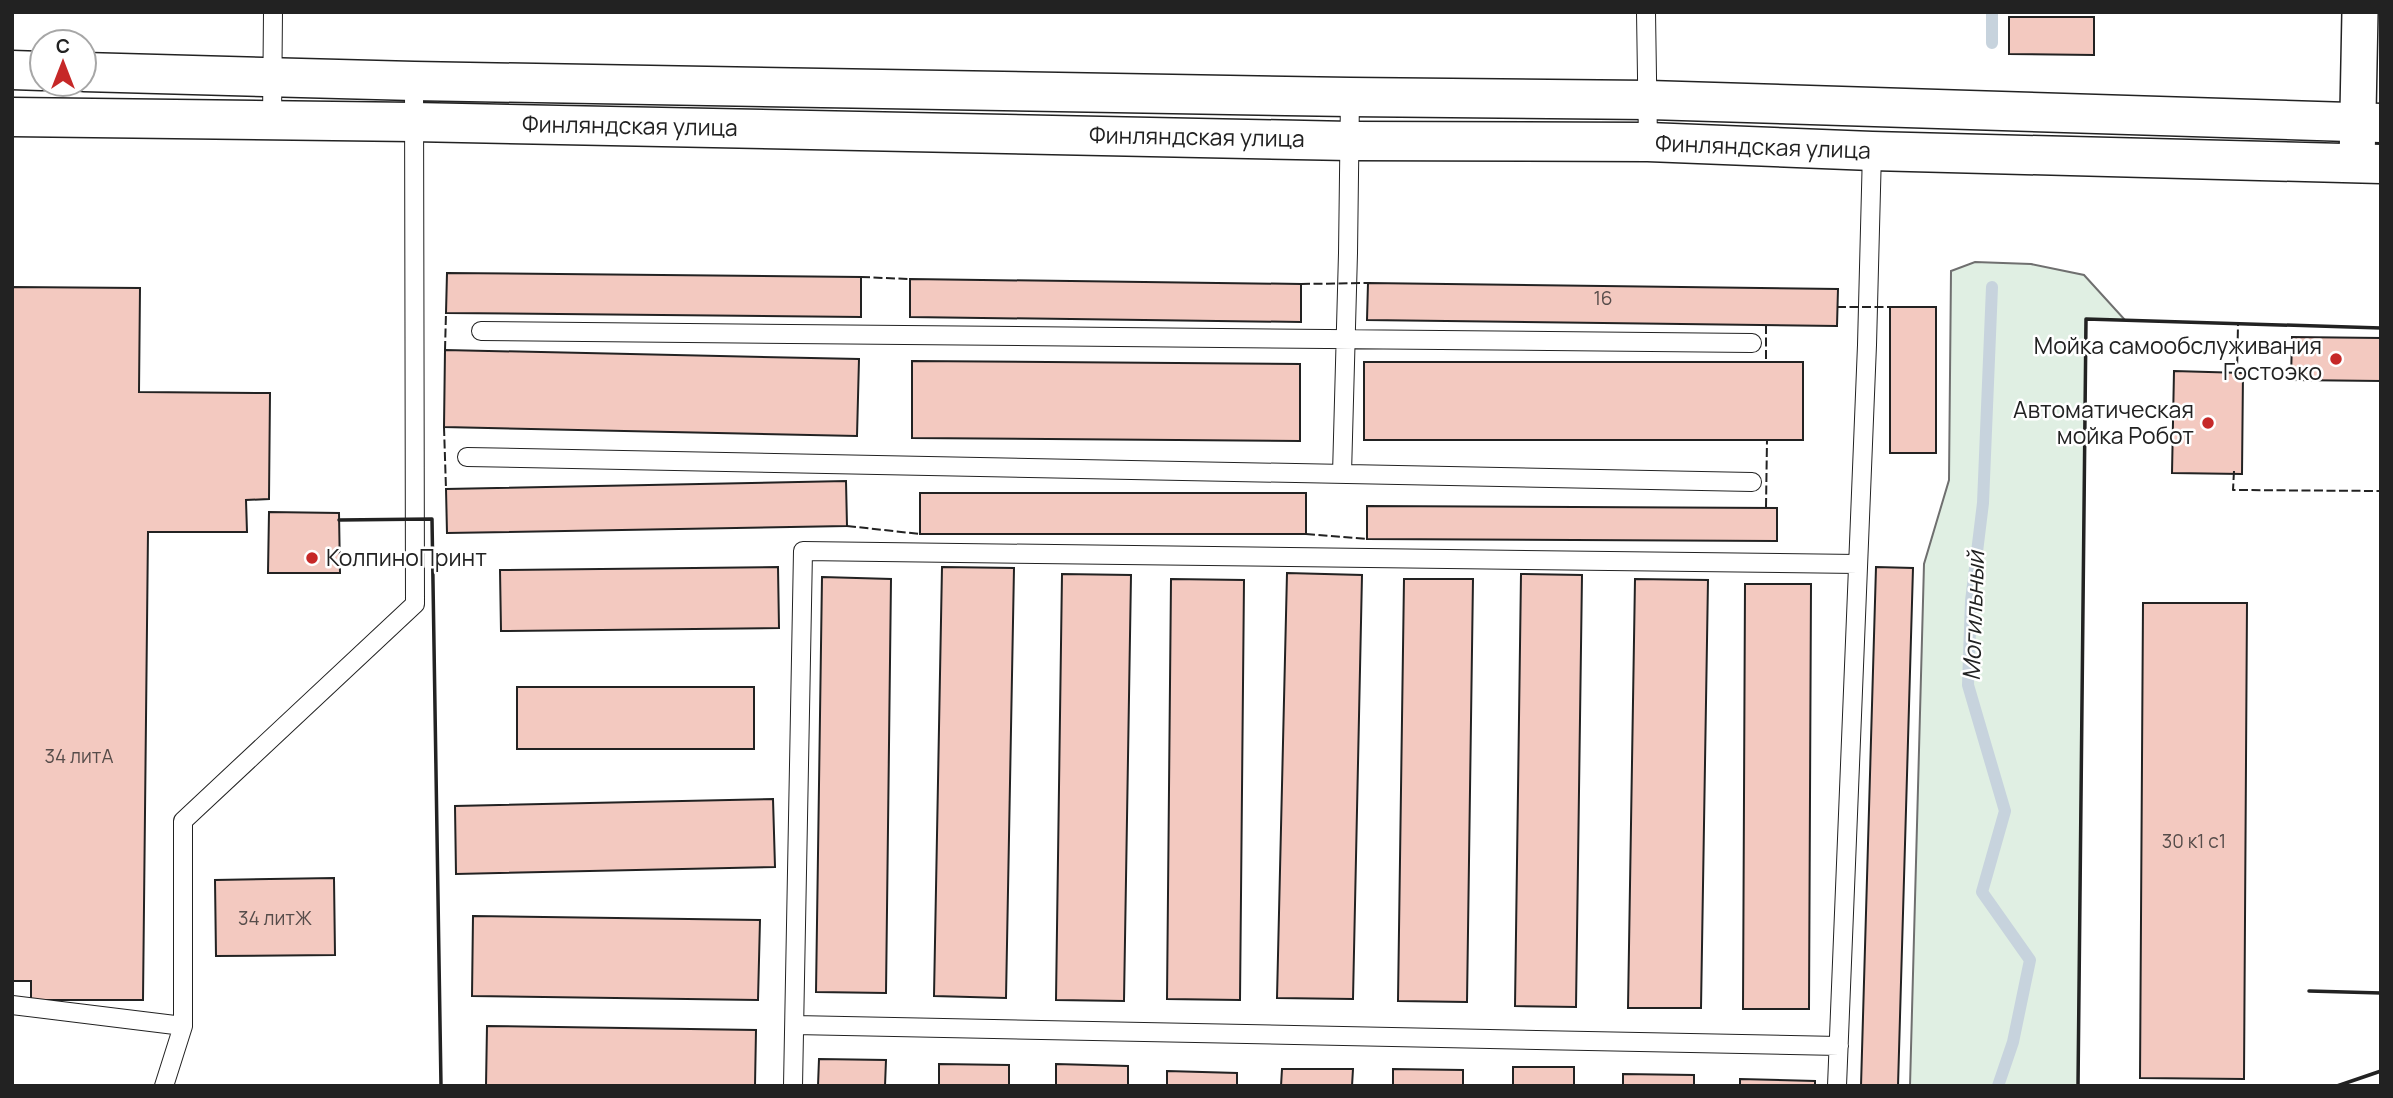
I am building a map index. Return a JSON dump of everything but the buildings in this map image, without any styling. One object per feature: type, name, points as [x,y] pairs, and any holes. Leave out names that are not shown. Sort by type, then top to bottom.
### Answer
[{"type":"street","points":[[2360,12],[2369,122],[2369,164]]},
{"type":"street","name":"Финляндская улица","points":[[98,72],[1350,97],[1649,100],[2369,122]]},
{"type":"street","points":[[1872,151],[1873,107]]},
{"type":"street","name":"Финляндская улица","points":[[12,117],[413,122],[1350,141],[1648,142],[1872,151],[2369,164]]},
{"type":"lane","points":[[272,120],[273,12]]},
{"type":"lane","points":[[1646,12],[1648,142]]},
{"type":"lane","points":[[164,1086],[183,1026],[183,821],[415,604],[414,80]]},
{"type":"lane","points":[[1342,474],[1350,97]]},
{"type":"lane","points":[[1838,1086],[1872,151]]},
{"type":"lane","points":[[481,331],[1752,343]]},
{"type":"lane","points":[[467,457],[1752,482]]},
{"type":"lane","points":[[793,1086],[803,551],[1858,564]]},
{"type":"lane","points":[[12,1005],[183,1026]]},
{"type":"lane","points":[[795,1025],[1839,1046]]},
{"type":"green space","points":[[1975,262],[2031,264],[2084,275],[2125,320],[2086,320],[2078,1086],[1910,1086],[1924,564],[1949,480],[1951,271]]},
{"type":"waterway","points":[[1992,13],[1992,43]]},
{"type":"waterway","name":"Могильный","points":[[1992,287],[1983,503],[1971,601],[1968,685],[2005,811],[1982,892],[2030,960],[2013,1042],[1998,1086]]},
{"type":"fence","points":[[861,277],[910,279]]},
{"type":"fence","points":[[1301,284],[1368,283]]},
{"type":"fence","points":[[1837,307],[1890,307]]},
{"type":"fence","points":[[445,350],[446,313]]},
{"type":"fence","points":[[2237,376],[2238,324]]},
{"type":"fence","points":[[1766,325],[1766,362]]},
{"type":"fence","points":[[444,427],[446,489]]},
{"type":"fence","points":[[1766,507],[1767,440]]},
{"type":"fence","points":[[2234,471],[2233,490],[2381,491]]},
{"type":"fence","points":[[847,526],[920,534]]},
{"type":"fence","points":[[1306,534],[1367,539]]},
{"type":"wall","points":[[2078,1086],[2086,319],[2381,328]]},
{"type":"wall","points":[[339,520],[432,519],[441,1086]]},
{"type":"wall","points":[[2309,991],[2381,993]]},
{"type":"wall","points":[[2337,1086],[2381,1071]]},
{"type":"place","name":"Мойка самообслуживания Гостоэко","points":[[2336,359]]},
{"type":"place","name":"Автоматическая мойка Робот","points":[[2208,423]]},
{"type":"place","name":"КолпиноПринт","points":[[312,558]]}]
